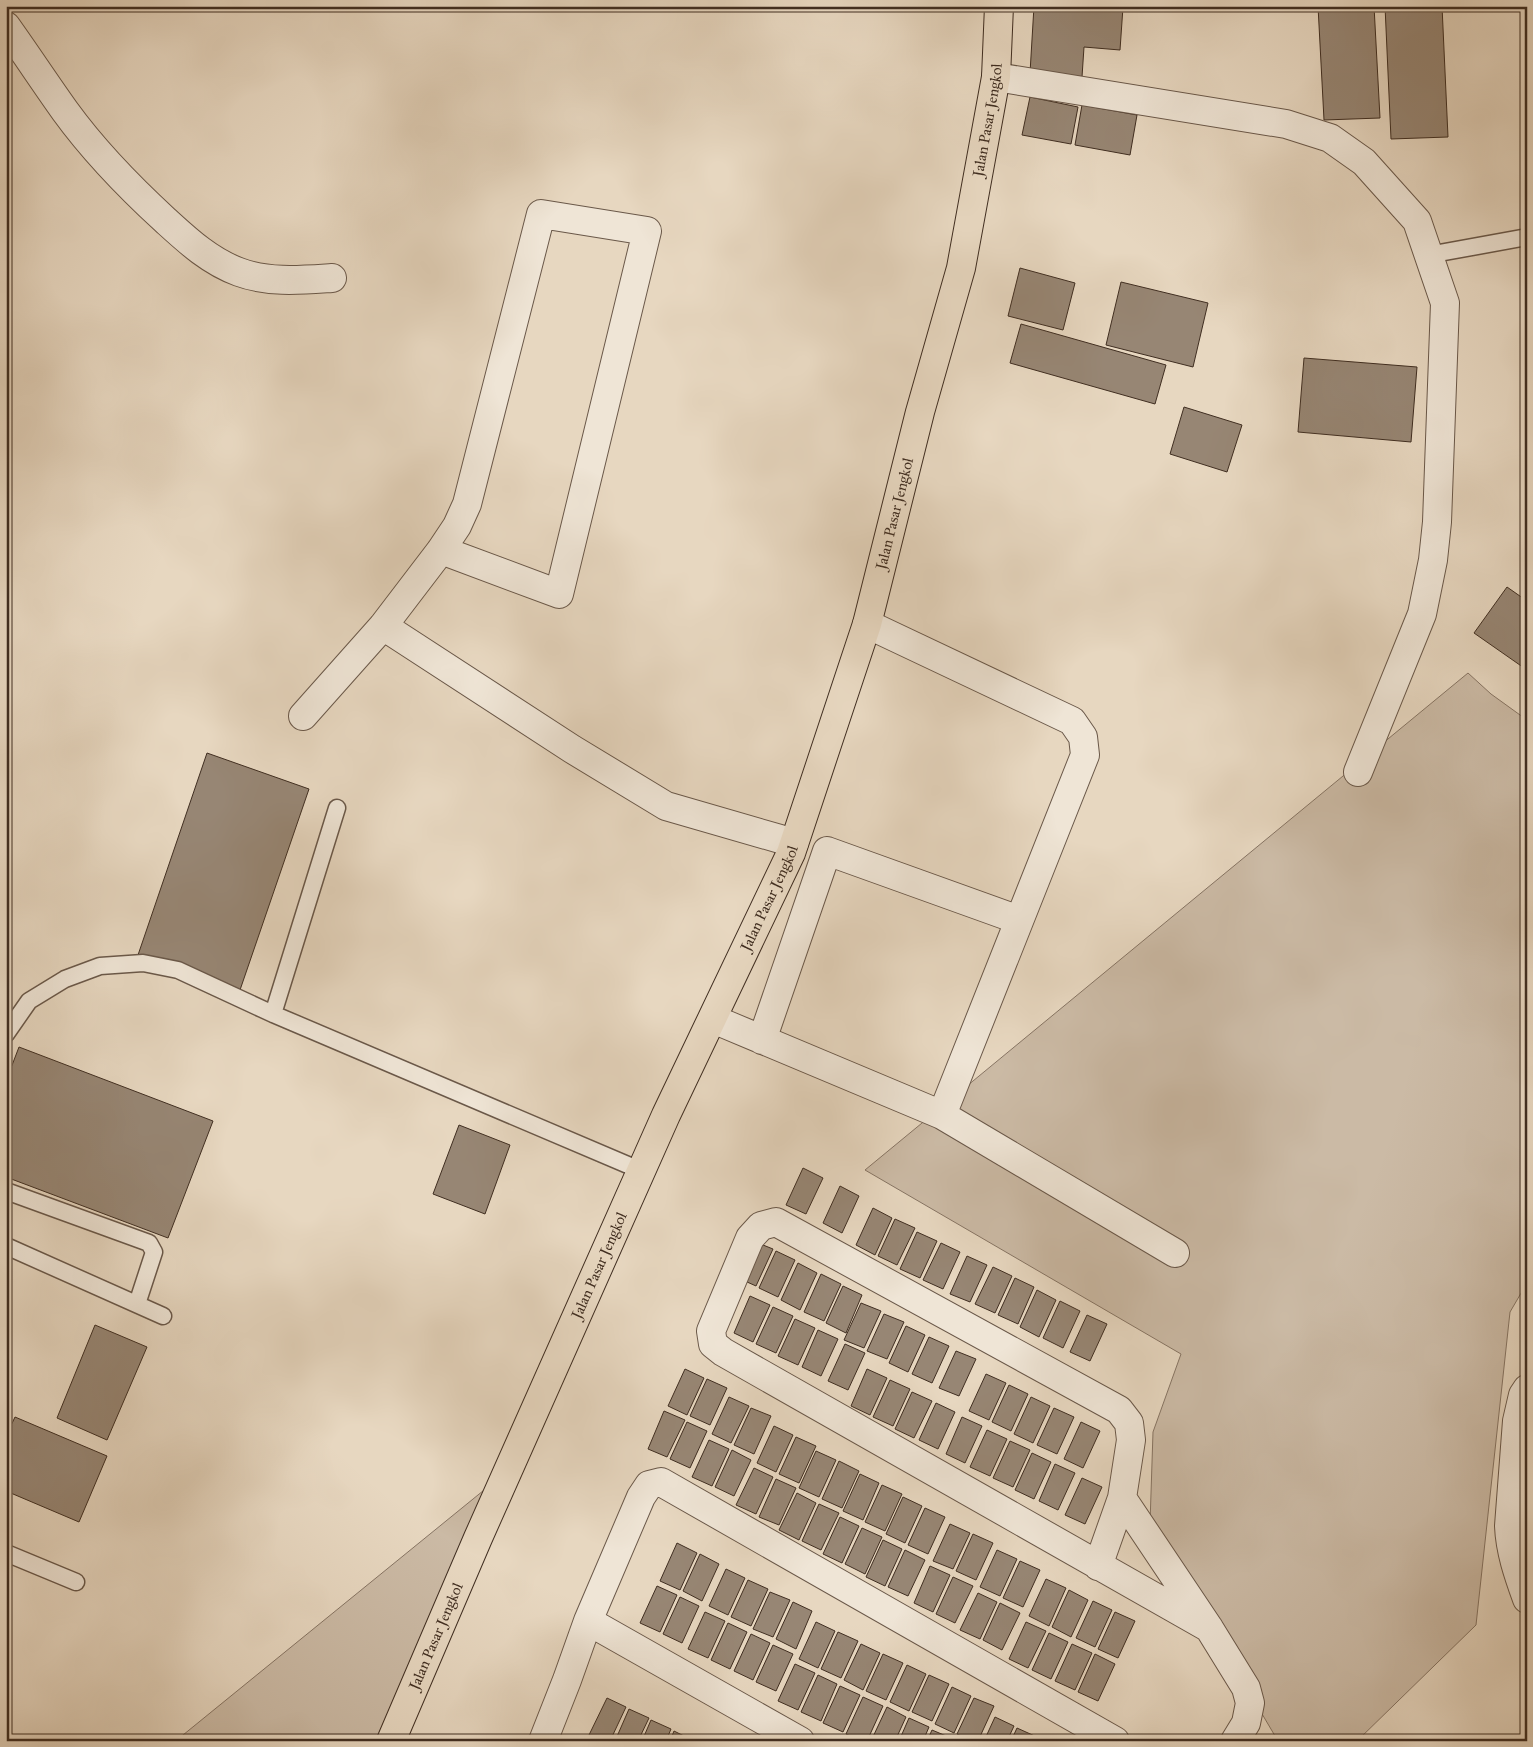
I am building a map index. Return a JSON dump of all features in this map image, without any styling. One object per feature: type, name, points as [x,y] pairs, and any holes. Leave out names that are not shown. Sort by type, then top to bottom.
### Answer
[{"type":"main road","name":"Jalan Pasar Jengkol","points":[[391,1741],[478,1538],[666,1115],[791,853],[867,624],[920,412],[961,268],[996,77],[999,6]]},
{"type":"street","points":[[6,14],[12,6]]},
{"type":"street","points":[[6,26],[65,111],[105,160],[129,187],[194,246],[238,272],[262,278],[289,280],[332,278]]},
{"type":"street","points":[[996,77],[1286,124],[1330,138],[1364,162],[1417,221],[1445,303],[1437,522],[1433,560],[1422,614],[1358,772]]},
{"type":"street","points":[[303,716],[383,626],[457,526],[467,504],[541,214],[647,231],[559,594],[441,550]]},
{"type":"street","points":[[867,624],[1072,721],[1083,737],[1085,755],[942,1115]]},
{"type":"street","points":[[383,626],[572,749],[666,806],[794,844]]},
{"type":"street","points":[[762,1040],[827,851],[1019,920]]},
{"type":"street","points":[[713,1019],[942,1115],[1175,1253]]},
{"type":"street","points":[[1098,1566],[1122,1498],[1131,1440],[1129,1423],[1119,1410],[776,1222],[761,1226],[750,1238],[711,1330],[713,1344],[723,1352],[1098,1566],[1208,1628]]},
{"type":"street","points":[[1527,1389],[1523,1395],[1517,1421],[1509,1526],[1510,1542],[1516,1567],[1527,1599]]},
{"type":"street","points":[[543,1741],[588,1622],[640,1496],[649,1485],[661,1482],[1115,1741]]},
{"type":"street","points":[[1122,1498],[1246,1688],[1250,1704],[1246,1723],[1235,1741]]},
{"type":"street","points":[[588,1622],[800,1741]]},
{"type":"lane","points":[[1428,255],[1527,237]]},
{"type":"lane","points":[[273,1014],[337,808]]},
{"type":"lane","points":[[6,1034],[29,1001],[65,978],[100,966],[143,963],[178,970],[273,1014],[642,1171]]},
{"type":"lane","points":[[6,1190],[149,1243],[154,1252],[137,1304]]},
{"type":"lane","points":[[6,1246],[163,1316]]},
{"type":"lane","points":[[6,1553],[76,1582]]},
{"type":"shaded area","points":[[1468,673],[1491,694],[1527,720],[1527,1283],[1510,1312],[1476,1625],[1357,1741],[1278,1741],[1150,1524],[1153,1432],[1181,1354],[865,1170]]},
{"type":"shaded area","points":[[505,1473],[390,1741],[176,1741],[183,1735]]},
{"type":"building","points":[[1034,6],[1123,7],[1120,50],[1084,47],[1082,77],[1030,73]]},
{"type":"building","points":[[1131,6],[1180,6],[1179,11]]},
{"type":"building","points":[[1318,6],[1374,6],[1380,118],[1324,120]]},
{"type":"building","points":[[1385,6],[1442,6],[1448,137],[1391,139]]},
{"type":"building","points":[[1030,97],[1078,107],[1071,144],[1022,135]]},
{"type":"building","points":[[1082,105],[1137,115],[1130,155],[1075,145]]},
{"type":"building","points":[[1020,268],[1075,283],[1063,330],[1008,316]]},
{"type":"building","points":[[1121,282],[1208,303],[1193,367],[1106,345]]},
{"type":"building","points":[[1021,324],[1166,365],[1155,404],[1010,363]]},
{"type":"building","points":[[1304,358],[1417,367],[1411,442],[1298,432]]},
{"type":"building","points":[[1184,407],[1242,425],[1227,472],[1170,454]]},
{"type":"building","points":[[1507,587],[1527,601],[1527,670],[1474,633]]},
{"type":"building","points":[[207,753],[309,789],[240,990],[138,955]]},
{"type":"building","points":[[19,1047],[213,1121],[168,1238],[6,1177],[6,1081]]},
{"type":"building","points":[[459,1125],[510,1145],[485,1214],[433,1194]]},
{"type":"building","points":[[803,1168],[823,1178],[806,1214],[786,1205]]},
{"type":"building","points":[[840,1186],[859,1196],[842,1233],[823,1223]]},
{"type":"building","points":[[873,1208],[892,1218],[875,1255],[856,1245]]},
{"type":"building","points":[[895,1219],[915,1228],[897,1265],[878,1256]]},
{"type":"building","points":[[917,1232],[937,1241],[920,1278],[900,1269]]},
{"type":"building","points":[[753,1241],[773,1249],[756,1286],[736,1277]]},
{"type":"building","points":[[941,1243],[960,1252],[943,1289],[923,1280]]},
{"type":"building","points":[[776,1251],[795,1260],[778,1297],[759,1288]]},
{"type":"building","points":[[967,1256],[987,1265],[970,1302],[950,1294]]},
{"type":"building","points":[[798,1263],[817,1273],[800,1310],[781,1300]]},
{"type":"building","points":[[993,1267],[1012,1276],[995,1313],[975,1304]]},
{"type":"building","points":[[821,1274],[841,1284],[824,1321],[804,1312]]},
{"type":"building","points":[[1015,1278],[1034,1287],[1018,1324],[998,1315]]},
{"type":"building","points":[[843,1286],[862,1295],[846,1333],[826,1323]]},
{"type":"building","points":[[1037,1290],[1056,1300],[1039,1337],[1020,1327]]},
{"type":"building","points":[[750,1296],[770,1305],[753,1342],[734,1333]]},
{"type":"building","points":[[1060,1301],[1080,1311],[1063,1348],[1043,1338]]},
{"type":"building","points":[[861,1303],[881,1311],[864,1348],[844,1340]]},
{"type":"building","points":[[773,1307],[793,1316],[776,1353],[756,1344]]},
{"type":"building","points":[[884,1314],[904,1322],[887,1359],[867,1351]]},
{"type":"building","points":[[1087,1315],[1107,1324],[1090,1361],[1070,1352]]},
{"type":"building","points":[[795,1319],[815,1328],[798,1365],[778,1356]]},
{"type":"building","points":[[95,1325],[147,1347],[107,1440],[57,1418]]},
{"type":"building","points":[[906,1326],[925,1335],[908,1372],[889,1363]]},
{"type":"building","points":[[818,1330],[838,1339],[821,1376],[802,1367]]},
{"type":"building","points":[[929,1337],[949,1346],[932,1383],[912,1374]]},
{"type":"building","points":[[845,1344],[865,1353],[848,1390],[828,1381]]},
{"type":"building","points":[[956,1351],[976,1359],[959,1396],[939,1388]]},
{"type":"building","points":[[685,1369],[704,1378],[687,1415],[668,1406]]},
{"type":"building","points":[[867,1369],[887,1378],[870,1415],[851,1406]]},
{"type":"building","points":[[986,1374],[1006,1383],[989,1420],[969,1411]]},
{"type":"building","points":[[707,1379],[727,1388],[710,1425],[690,1416]]},
{"type":"building","points":[[890,1380],[910,1389],[893,1426],[873,1417]]},
{"type":"building","points":[[1009,1385],[1028,1394],[1011,1431],[992,1422]]},
{"type":"building","points":[[912,1392],[932,1401],[914,1438],[895,1429]]},
{"type":"building","points":[[729,1397],[749,1406],[731,1443],[712,1434]]},
{"type":"building","points":[[1031,1397],[1050,1406],[1033,1443],[1014,1434]]},
{"type":"building","points":[[936,1403],[955,1412],[938,1449],[919,1440]]},
{"type":"building","points":[[751,1408],[771,1416],[754,1454],[734,1445]]},
{"type":"building","points":[[1054,1408],[1074,1417],[1057,1454],[1037,1445]]},
{"type":"building","points":[[664,1411],[685,1420],[667,1457],[648,1449]]},
{"type":"building","points":[[15,1417],[107,1456],[79,1522],[6,1491],[6,1436]]},
{"type":"building","points":[[962,1417],[982,1426],[965,1463],[946,1454]]},
{"type":"building","points":[[687,1422],[707,1431],[690,1468],[670,1459]]},
{"type":"building","points":[[1081,1422],[1100,1431],[1083,1468],[1064,1459]]},
{"type":"building","points":[[774,1426],[793,1435],[776,1472],[757,1463]]},
{"type":"building","points":[[987,1430],[1007,1439],[990,1476],[970,1467]]},
{"type":"building","points":[[796,1437],[816,1446],[799,1483],[779,1474]]},
{"type":"building","points":[[709,1440],[729,1449],[712,1486],[692,1477]]},
{"type":"building","points":[[1010,1441],[1030,1450],[1013,1487],[993,1478]]},
{"type":"building","points":[[732,1450],[751,1460],[734,1496],[715,1487]]},
{"type":"building","points":[[816,1451],[836,1460],[819,1497],[799,1488]]},
{"type":"building","points":[[1032,1453],[1051,1462],[1034,1499],[1015,1490]]},
{"type":"building","points":[[839,1461],[859,1471],[842,1508],[822,1499]]},
{"type":"building","points":[[1055,1464],[1075,1473],[1058,1510],[1039,1501]]},
{"type":"building","points":[[754,1468],[773,1477],[756,1514],[736,1505]]},
{"type":"building","points":[[860,1474],[879,1483],[863,1520],[843,1511]]},
{"type":"building","points":[[1082,1478],[1102,1487],[1085,1524],[1065,1515]]},
{"type":"building","points":[[776,1479],[796,1488],[779,1525],[759,1517]]},
{"type":"building","points":[[882,1485],[902,1494],[885,1531],[865,1522]]},
{"type":"building","points":[[797,1493],[816,1503],[799,1540],[779,1530]]},
{"type":"building","points":[[903,1497],[922,1506],[905,1543],[886,1534]]},
{"type":"building","points":[[819,1504],[839,1513],[821,1550],[802,1541]]},
{"type":"building","points":[[925,1508],[945,1517],[928,1554],[908,1545]]},
{"type":"building","points":[[840,1517],[859,1526],[842,1563],[823,1554]]},
{"type":"building","points":[[950,1524],[970,1533],[953,1569],[933,1561]]},
{"type":"building","points":[[862,1528],[882,1537],[865,1574],[845,1564]]},
{"type":"building","points":[[973,1534],[993,1543],[976,1580],[956,1571]]},
{"type":"building","points":[[883,1540],[902,1549],[885,1586],[866,1577]]},
{"type":"building","points":[[677,1543],[697,1553],[680,1590],[660,1581]]},
{"type":"building","points":[[905,1550],[925,1560],[908,1596],[888,1587]]},
{"type":"building","points":[[997,1550],[1017,1559],[1000,1596],[980,1587]]},
{"type":"building","points":[[700,1554],[719,1564],[702,1601],[683,1591]]},
{"type":"building","points":[[1020,1561],[1040,1570],[1023,1607],[1003,1598]]},
{"type":"building","points":[[930,1566],[950,1575],[933,1612],[914,1603]]},
{"type":"building","points":[[726,1569],[745,1578],[728,1615],[709,1606]]},
{"type":"building","points":[[953,1577],[973,1586],[955,1623],[936,1614]]},
{"type":"building","points":[[1046,1579],[1066,1588],[1049,1626],[1029,1616]]},
{"type":"building","points":[[748,1580],[768,1589],[751,1626],[731,1617]]},
{"type":"building","points":[[657,1586],[677,1595],[660,1632],[640,1623]]},
{"type":"building","points":[[1069,1590],[1088,1600],[1071,1637],[1052,1627]]},
{"type":"building","points":[[770,1592],[790,1600],[773,1637],[753,1629]]},
{"type":"building","points":[[978,1593],[997,1602],[980,1639],[960,1630]]},
{"type":"building","points":[[680,1597],[699,1606],[682,1643],[663,1634]]},
{"type":"building","points":[[1093,1601],[1112,1610],[1095,1647],[1076,1638]]},
{"type":"building","points":[[793,1602],[812,1611],[796,1649],[776,1639]]},
{"type":"building","points":[[1000,1603],[1020,1613],[1002,1650],[983,1640]]},
{"type":"building","points":[[705,1612],[725,1621],[708,1658],[688,1649]]},
{"type":"building","points":[[1115,1612],[1135,1621],[1118,1658],[1098,1649]]},
{"type":"building","points":[[816,1622],[835,1631],[818,1668],[799,1659]]},
{"type":"building","points":[[1026,1622],[1046,1631],[1028,1668],[1009,1659]]},
{"type":"building","points":[[728,1623],[747,1632],[730,1669],[711,1660]]},
{"type":"building","points":[[838,1632],[858,1641],[841,1678],[821,1669]]},
{"type":"building","points":[[1049,1633],[1068,1642],[1051,1679],[1032,1670]]},
{"type":"building","points":[[751,1634],[770,1643],[753,1680],[734,1671]]},
{"type":"building","points":[[861,1644],[880,1653],[863,1690],[844,1680]]},
{"type":"building","points":[[1072,1644],[1092,1653],[1075,1690],[1055,1681]]},
{"type":"building","points":[[773,1645],[793,1654],[776,1691],[756,1682]]},
{"type":"building","points":[[883,1654],[903,1663],[886,1700],[866,1691]]},
{"type":"building","points":[[1095,1654],[1115,1664],[1098,1701],[1078,1692]]},
{"type":"building","points":[[795,1664],[815,1673],[798,1710],[778,1701]]},
{"type":"building","points":[[907,1665],[926,1674],[909,1711],[890,1702]]},
{"type":"building","points":[[818,1675],[837,1684],[821,1721],[801,1712]]},
{"type":"building","points":[[929,1675],[949,1684],[932,1721],[912,1712]]},
{"type":"building","points":[[840,1686],[860,1695],[843,1732],[823,1723]]},
{"type":"building","points":[[952,1687],[971,1696],[954,1733],[935,1724]]},
{"type":"building","points":[[863,1697],[883,1706],[867,1741],[860,1741],[846,1734]]},
{"type":"building","points":[[607,1698],[626,1707],[610,1741],[601,1741],[589,1735]]},
{"type":"building","points":[[974,1698],[994,1706],[978,1741],[971,1741],[957,1734]]},
{"type":"building","points":[[887,1707],[906,1717],[895,1741],[871,1741]]},
{"type":"building","points":[[629,1709],[649,1718],[638,1741],[615,1741]]},
{"type":"building","points":[[995,1717],[1014,1726],[1007,1741],[984,1741]]},
{"type":"building","points":[[909,1718],[929,1727],[923,1741],[899,1741]]},
{"type":"building","points":[[651,1720],[671,1729],[666,1741],[642,1741]]},
{"type":"building","points":[[1017,1728],[1037,1737],[1035,1741],[1011,1741]]},
{"type":"building","points":[[932,1730],[951,1738],[950,1741],[927,1741]]},
{"type":"building","points":[[674,1731],[694,1741],[670,1741]]}]
